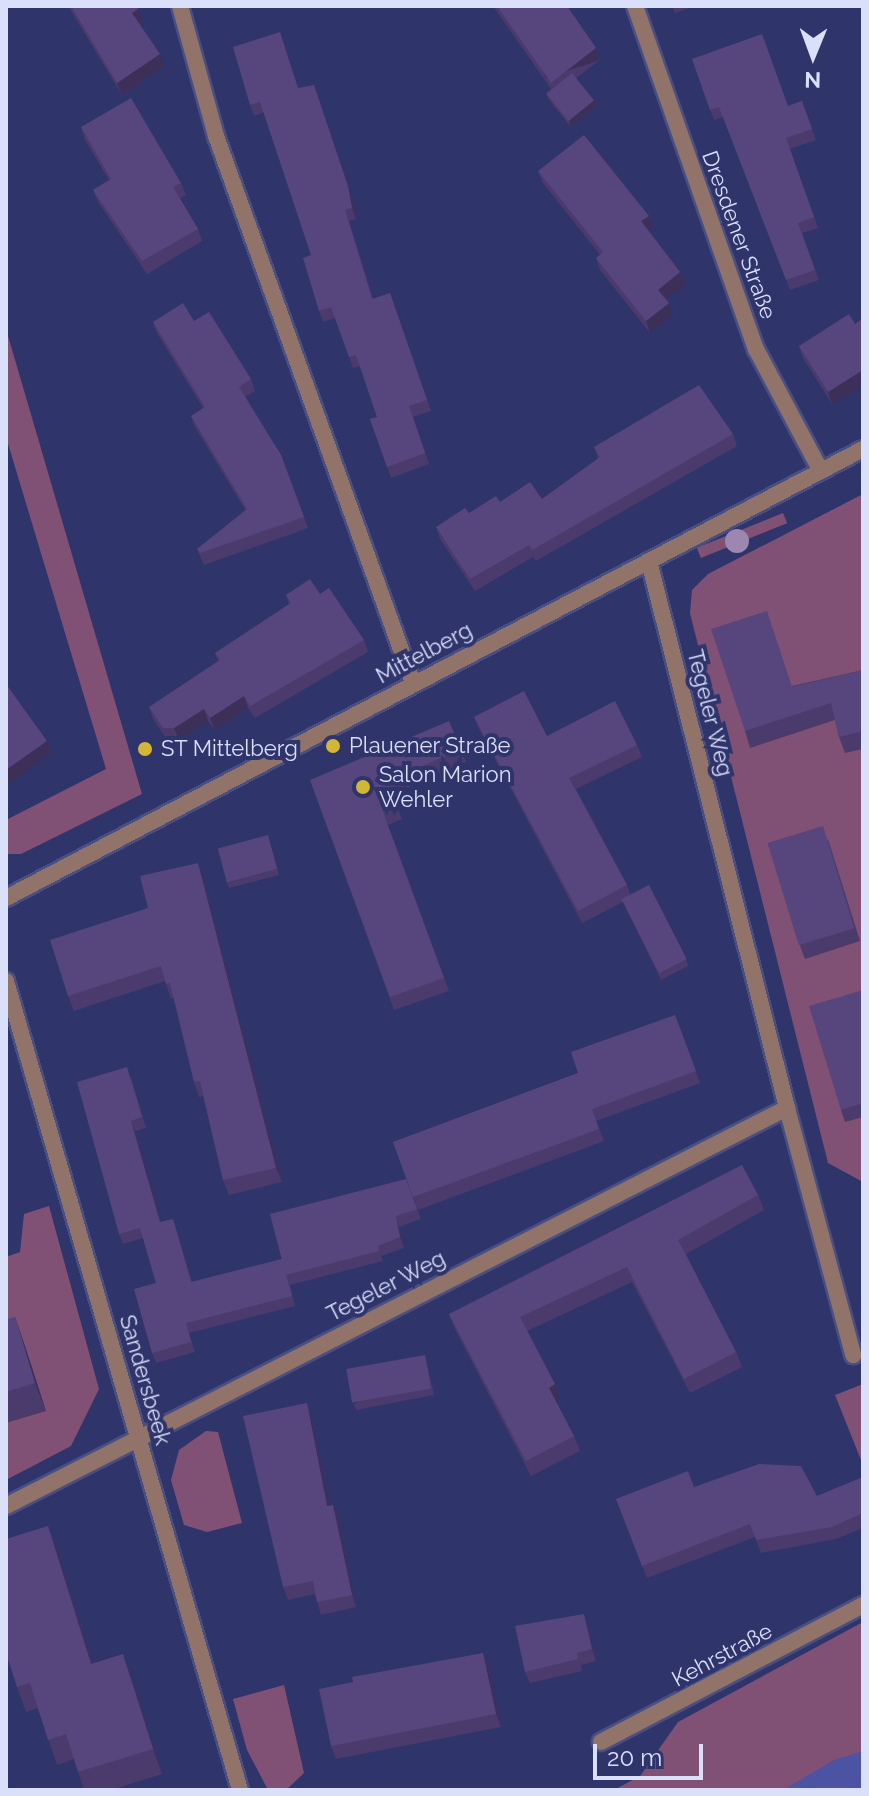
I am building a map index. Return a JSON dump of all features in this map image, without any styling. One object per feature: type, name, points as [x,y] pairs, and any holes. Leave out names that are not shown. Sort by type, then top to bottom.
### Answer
[{"type":"street","points":[[180,6],[216,136],[413,683]]},
{"type":"street","name":"Dresdener Straße","points":[[635,6],[756,349],[821,471]]},
{"type":"street","name":"Mittelberg","points":[[6,898],[863,449]]},
{"type":"street","name":"Tegeler Weg","points":[[649,561],[787,1108],[853,1355]]},
{"type":"street","name":"Sandersbeek","points":[[6,981],[240,1790]]},
{"type":"street","name":"Tegeler Weg","points":[[6,1506],[138,1435],[787,1108]]},
{"type":"street","name":"Kehrstraße","points":[[601,1742],[863,1605]]},
{"type":"shaded area","points":[[6,329],[142,794],[21,854],[6,854],[6,820],[106,769],[6,437]]},
{"type":"shaded area","points":[[863,494],[863,1182],[828,1163],[690,613],[692,590],[708,574]]},
{"type":"shaded area","points":[[783,513],[787,523],[701,558],[697,548]]},
{"type":"shaded area","points":[[49,1206],[99,1389],[71,1446],[6,1480],[6,1257],[20,1252],[24,1214]]},
{"type":"shaded area","points":[[863,1384],[863,1465],[835,1395]]},
{"type":"shaded area","points":[[206,1431],[218,1432],[242,1523],[207,1532],[184,1525],[171,1480],[179,1450]]},
{"type":"shaded area","points":[[863,1622],[863,1790],[614,1790],[640,1776],[678,1722]]},
{"type":"shaded area","points":[[284,1685],[304,1773],[286,1790],[268,1790],[247,1750],[233,1699]]},
{"type":"water","points":[[863,1751],[863,1790],[783,1790],[834,1760]]},
{"type":"building","points":[[71,6],[136,6],[138,9],[132,13],[160,54],[117,83]]},
{"type":"building","points":[[497,6],[567,6],[596,48],[551,83]]},
{"type":"building","points":[[280,32],[298,88],[314,85],[348,186],[352,208],[345,210],[372,299],[390,293],[427,400],[409,406],[425,453],[387,467],[370,419],[377,417],[356,355],[349,357],[331,307],[319,311],[303,258],[311,255],[260,102],[250,105],[233,47]]},
{"type":"building","points":[[762,34],[788,106],[802,101],[812,129],[786,138],[814,217],[798,223],[815,270],[786,280],[719,107],[710,110],[692,59]]},
{"type":"building","points":[[572,73],[594,100],[568,121],[546,94]]},
{"type":"building","points":[[131,98],[181,183],[173,187],[198,229],[142,261],[93,190],[111,179],[81,127]]},
{"type":"building","points":[[584,135],[649,216],[641,221],[680,272],[658,290],[669,303],[646,321],[596,258],[603,252],[538,171]]},
{"type":"building","points":[[183,303],[194,321],[209,312],[251,379],[239,387],[281,455],[304,517],[200,553],[197,549],[247,509],[191,416],[205,407],[153,322]]},
{"type":"building","points":[[849,314],[855,324],[863,318],[863,370],[828,392],[799,346]]},
{"type":"building","points":[[699,385],[733,434],[532,550],[529,545],[470,579],[436,527],[465,508],[469,513],[496,496],[500,502],[530,482],[542,499],[600,457],[594,447]]},
{"type":"building","points":[[310,579],[320,594],[329,588],[364,640],[250,706],[244,696],[210,718],[204,709],[174,728],[163,728],[149,707],[220,660],[215,653],[291,603],[286,595]]},
{"type":"building","points":[[767,611],[792,687],[863,670],[863,731],[839,737],[831,703],[745,731],[711,629]]},
{"type":"building","points":[[6,684],[47,741],[6,770]]},
{"type":"building","points":[[524,691],[547,736],[615,701],[637,745],[569,778],[627,885],[578,911],[474,717]]},
{"type":"building","points":[[449,721],[461,749],[388,781],[398,806],[383,812],[444,978],[390,997],[310,780]]},
{"type":"building","points":[[823,826],[854,928],[799,945],[768,843]]},
{"type":"building","points":[[268,835],[277,869],[227,882],[218,848]]},
{"type":"building","points":[[198,863],[276,1168],[223,1180],[200,1081],[194,1082],[170,983],[166,984],[161,966],[68,996],[50,940],[148,908],[140,876]]},
{"type":"building","points":[[649,885],[687,959],[659,973],[621,899]]},
{"type":"building","points":[[863,990],[863,1103],[841,1110],[809,1006]]},
{"type":"building","points":[[675,1015],[696,1071],[592,1109],[599,1129],[413,1197],[393,1142],[578,1073],[571,1052]]},
{"type":"building","points":[[127,1067],[142,1117],[131,1121],[160,1222],[173,1219],[191,1282],[282,1259],[270,1214],[406,1179],[417,1209],[396,1216],[400,1237],[378,1246],[379,1251],[286,1275],[292,1296],[186,1323],[191,1342],[152,1353],[134,1289],[156,1283],[140,1228],[119,1234],[77,1082]]},
{"type":"building","points":[[742,1165],[758,1195],[678,1240],[736,1352],[684,1379],[627,1267],[520,1317],[555,1384],[549,1388],[574,1436],[526,1461],[449,1314]]},
{"type":"building","points":[[15,1317],[35,1383],[6,1392],[6,1320]]},
{"type":"building","points":[[425,1355],[431,1388],[352,1402],[346,1369]]},
{"type":"building","points":[[307,1403],[327,1506],[333,1505],[352,1595],[317,1602],[313,1581],[283,1587],[243,1416]]},
{"type":"building","points":[[759,1464],[801,1466],[817,1496],[863,1477],[863,1513],[832,1527],[756,1540],[750,1524],[642,1566],[616,1499],[688,1471],[694,1487]]},
{"type":"building","points":[[48,1526],[91,1664],[123,1654],[153,1749],[78,1772],[66,1734],[48,1740],[30,1683],[17,1687],[6,1653],[6,1539]]},
{"type":"building","points":[[584,1614],[592,1649],[577,1653],[578,1659],[525,1672],[515,1626]]},
{"type":"building","points":[[483,1653],[496,1714],[331,1746],[319,1689],[353,1682],[352,1677]]},
{"type":"place","name":"Plauener Straße","points":[[333,746]]},
{"type":"place","name":"ST Mittelberg","points":[[145,749]]},
{"type":"place","name":"Salon Marion Wehler","points":[[363,787]]}]
